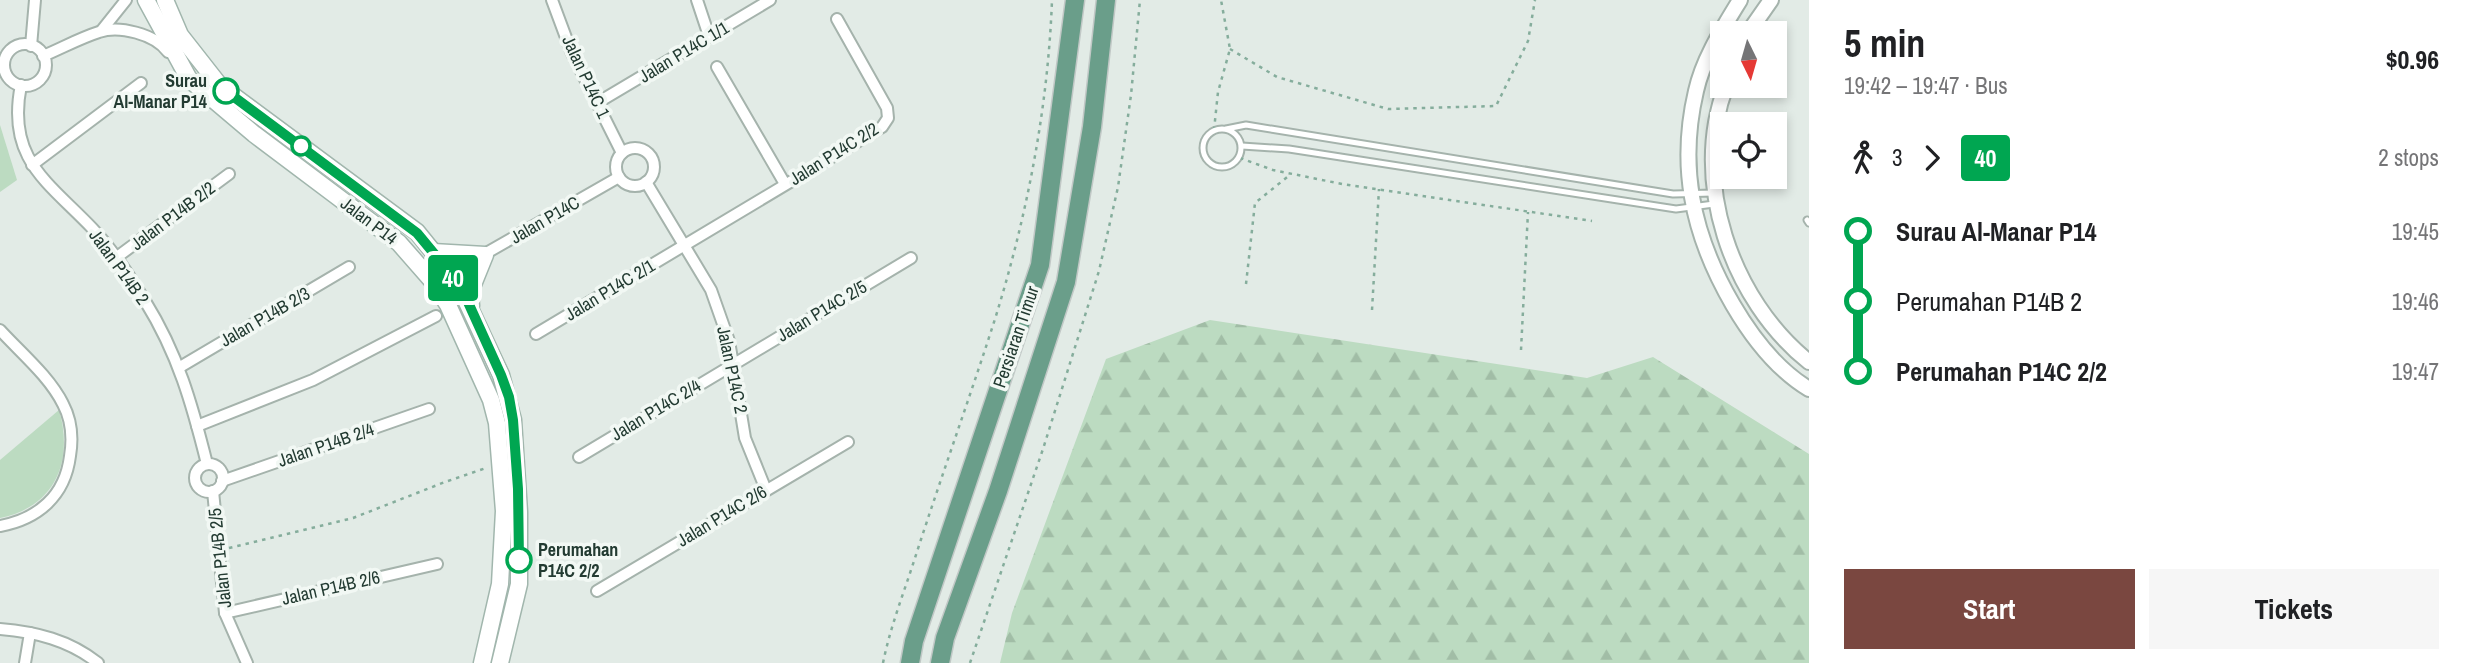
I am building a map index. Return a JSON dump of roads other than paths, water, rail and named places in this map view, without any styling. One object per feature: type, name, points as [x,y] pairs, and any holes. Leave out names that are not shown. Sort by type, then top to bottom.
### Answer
[{"type":"main road","name":"Jalan P14","points":[[146,0],[189,79],[254,134],[399,243],[433,282],[448,305],[483,380],[497,422],[504,511],[500,584],[482,663]]},
{"type":"main road","name":"Jalan P14","points":[[165,0],[180,35],[220,86],[417,233],[451,274],[471,312],[501,375],[513,420],[519,512],[519,584],[500,663]]},
{"type":"main road","name":"Persiaran Timur","points":[[910,663],[914,641],[1040,265],[1075,0]]},
{"type":"main road","name":"Persiaran Timur","points":[[940,663],[945,638],[998,491],[1066,282],[1092,127],[1106,0]]},
{"type":"main road","points":[[433,251],[485,255],[470,292],[471,312]]},
{"type":"street","points":[[31,46],[35,0]]},
{"type":"street","points":[[102,30],[126,0]]},
{"type":"street","name":"Jalan P14C 1","points":[[552,0],[571,51],[622,153]]},
{"type":"street","points":[[697,0],[709,36]]},
{"type":"street","name":"Jalan P14C 1/1","points":[[597,103],[770,0]]},
{"type":"street","points":[[1740,0],[1717,37],[1696,88],[1688,147],[1692,201],[1725,291],[1758,341],[1793,379],[1809,389]]},
{"type":"street","points":[[1756,21],[1771,0]]},
{"type":"street","name":"Jalan P14C 2/2","points":[[684,246],[882,127],[888,118],[887,108],[837,19]]},
{"type":"street","points":[[43,56],[102,30],[139,32],[161,42],[189,79]]},
{"type":"street","points":[[31,46],[43,56],[43,76],[32,85],[12,82],[7,76],[4,64],[6,57],[15,47],[31,46]]},
{"type":"street","points":[[717,66],[785,184]]},
{"type":"street","points":[[32,165],[141,83]]},
{"type":"street","name":"Jalan P14B 2","points":[[21,85],[18,125],[23,146],[32,165],[117,257],[147,303],[180,367],[207,464]]},
{"type":"street","points":[[1722,98],[1712,147],[1724,237],[1745,283],[1766,317],[1809,362]]},
{"type":"street","points":[[639,149],[649,155],[654,166],[646,182],[634,186],[623,182],[619,177],[616,165],[622,153],[639,149]]},
{"type":"street","name":"Jalan P14B 2/2","points":[[117,257],[229,174]]},
{"type":"street","name":"Jalan P14C","points":[[433,282],[619,177]]},
{"type":"street","name":"Jalan P14C 2","points":[[646,182],[711,290],[729,341],[745,438],[766,490]]},
{"type":"street","name":"Jalan P14C 2/1","points":[[536,334],[684,246]]},
{"type":"street","name":"Jalan P14C 2/5","points":[[733,363],[911,258]]},
{"type":"street","name":"Jalan P14B 2/3","points":[[180,367],[349,267]]},
{"type":"street","points":[[197,426],[313,380],[436,316]]},
{"type":"street","points":[[0,330],[54,389],[70,421],[72,440],[65,480],[54,499],[18,523],[0,526]]},
{"type":"street","name":"Jalan P14C 2/4","points":[[579,457],[733,363]]},
{"type":"street","name":"Jalan P14B 2/4","points":[[222,481],[429,409]]},
{"type":"street","name":"Jalan P14C 2/6","points":[[597,591],[848,442]]},
{"type":"street","name":"Jalan P14B 2","points":[[213,491],[201,489],[196,482],[198,469],[207,464],[218,467],[222,481]]},
{"type":"street","points":[[213,491],[222,481]]},
{"type":"street","name":"Jalan P14B 2/5","points":[[213,491],[225,612],[247,663]]},
{"type":"street","name":"Jalan P14B 2/6","points":[[225,612],[437,564]]},
{"type":"street","points":[[0,629],[54,638],[84,652],[98,663]]},
{"type":"street","points":[[25,663],[30,633]]},
{"type":"lane","points":[[1226,129],[1237,135],[1242,146],[1240,158],[1230,166],[1218,168],[1207,161],[1202,150],[1205,138],[1214,130],[1247,125],[1673,194],[1692,201],[1717,198]]},
{"type":"lane","points":[[1242,146],[1289,149],[1676,209],[1692,201],[1717,198]]},
{"type":"place","name":"Surau Al-Manar P14","points":[[226,91]]},
{"type":"place","name":"Perumahan P14C 2/2","points":[[519,560]]}]
